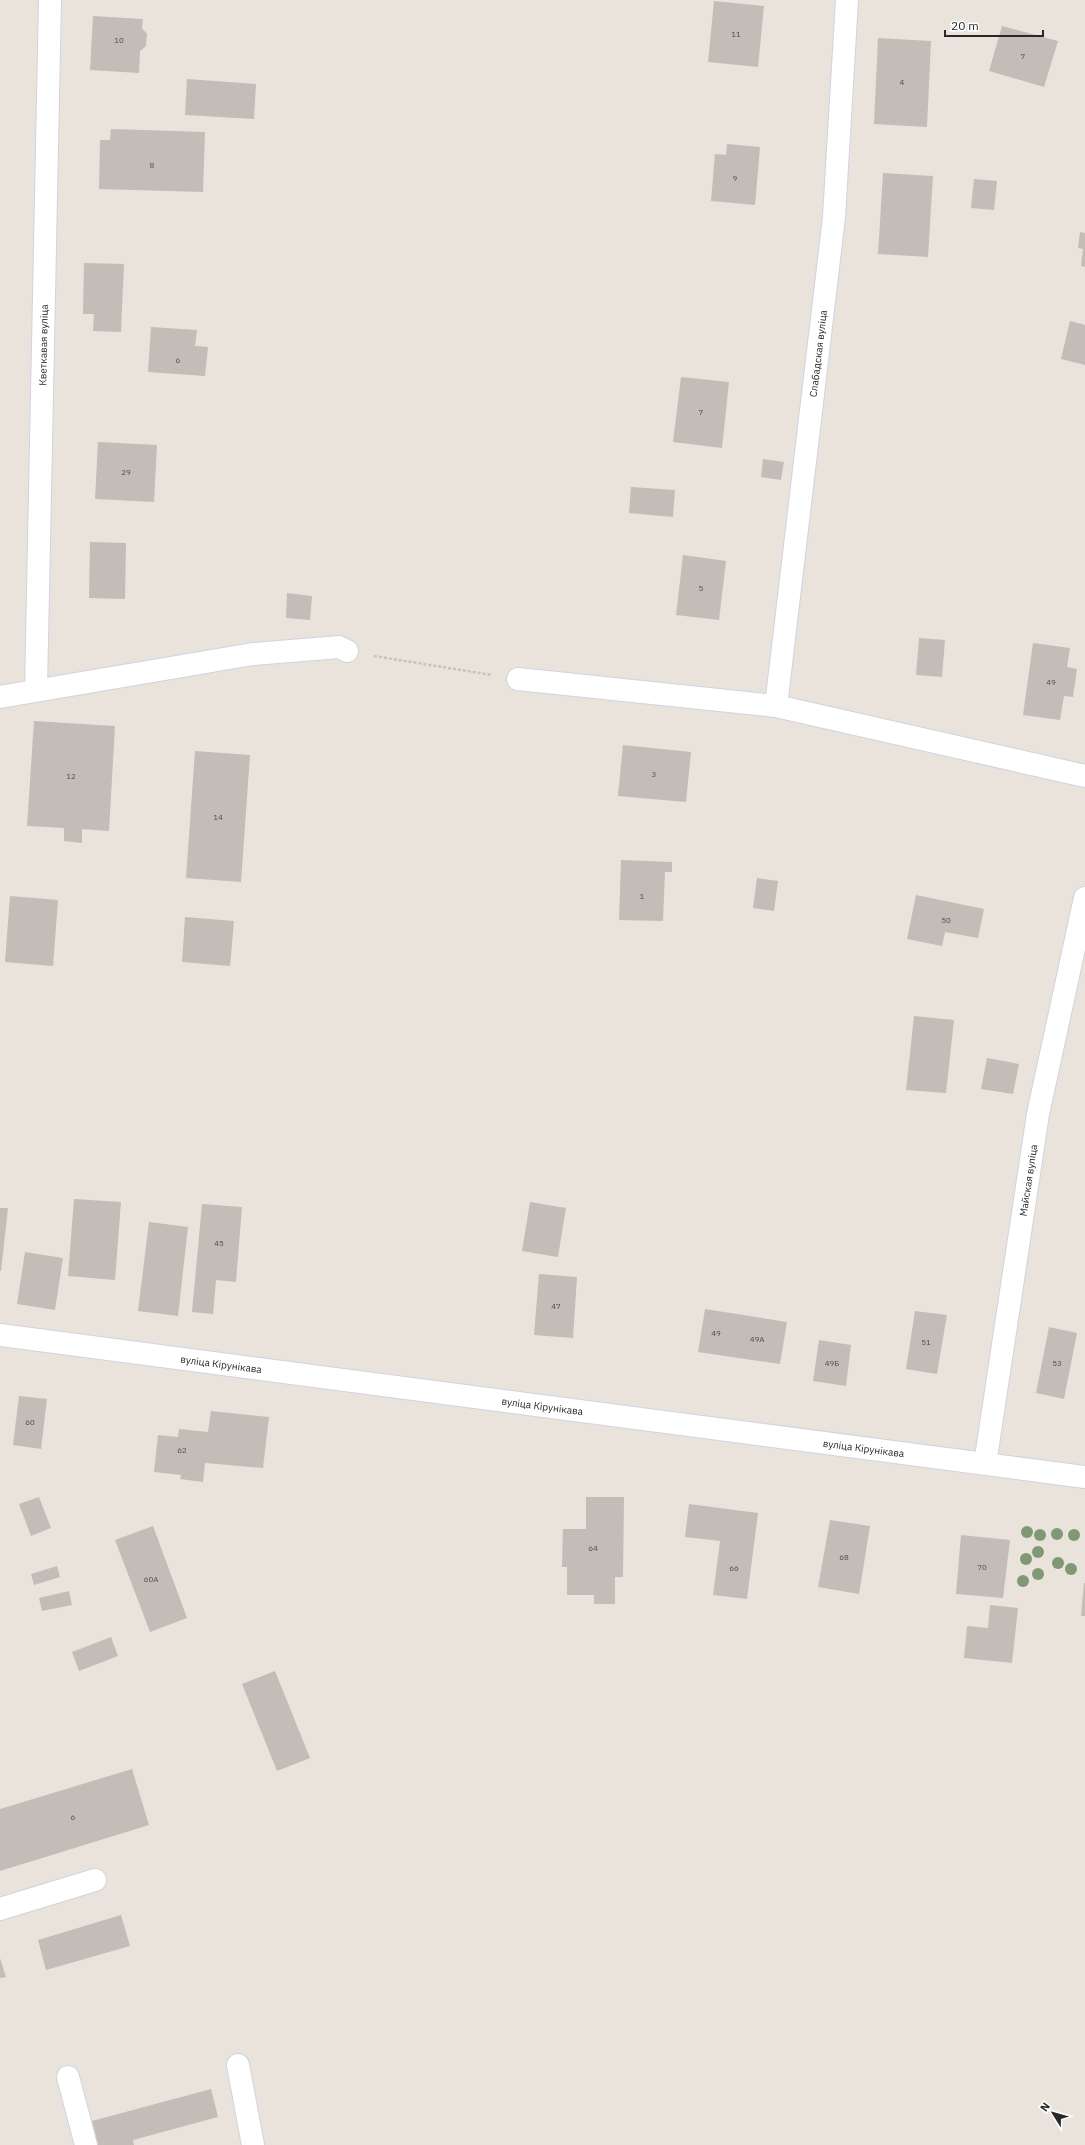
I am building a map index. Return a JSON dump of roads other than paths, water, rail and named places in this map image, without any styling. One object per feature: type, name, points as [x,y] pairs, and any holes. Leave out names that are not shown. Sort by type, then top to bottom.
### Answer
[{"type":"street","name":"Кветкавая вуліца","points":[[36,690],[50,0]]},
{"type":"street","name":"Слабадская вуліца","points":[[776,706],[834,218],[847,0]]},
{"type":"street","points":[[0,697],[252,654],[339,647],[347,651]]},
{"type":"street","points":[[518,679],[776,706],[1085,776]]},
{"type":"street","name":"Майская вуліца","points":[[985,1464],[1038,1114],[1085,898]]},
{"type":"street","name":"вуліца Кірунікава","points":[[0,1335],[1085,1477]]},
{"type":"street","points":[[0,1909],[95,1880]]},
{"type":"street","points":[[238,2065],[253,2145]]},
{"type":"street","points":[[68,2077],[86,2145]]}]
